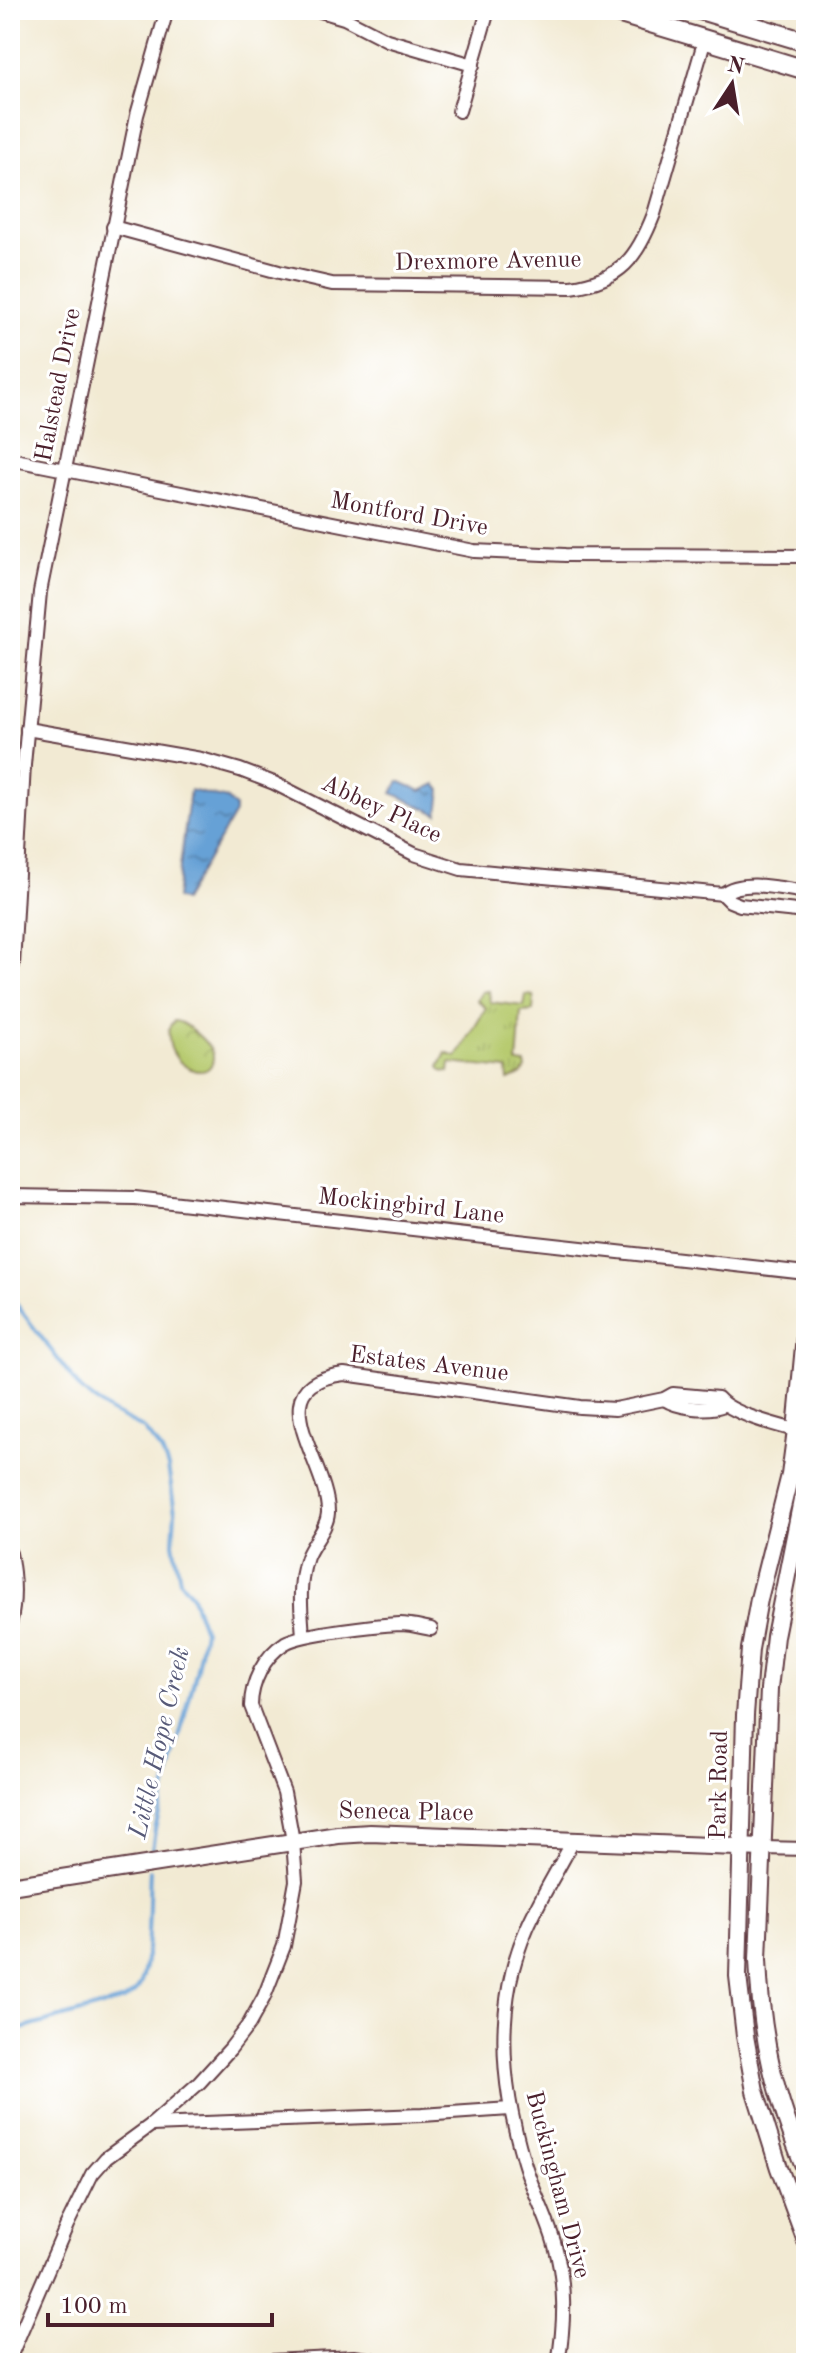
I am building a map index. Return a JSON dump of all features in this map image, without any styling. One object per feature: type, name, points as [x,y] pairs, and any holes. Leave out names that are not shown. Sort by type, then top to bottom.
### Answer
[{"type":"main road","points":[[607,10],[806,70]]},
{"type":"main road","points":[[700,10],[806,42]]},
{"type":"main road","name":"Park Road","points":[[806,1325],[801,1432],[759,1599],[750,1649],[745,1715],[738,1976],[755,2091],[806,2241]]},
{"type":"main road","name":"Park Road","points":[[806,1480],[775,1636],[769,1689],[758,1959],[765,2044],[788,2126],[806,2171]]},
{"type":"main road","name":"Seneca Place","points":[[10,1886],[293,1841],[370,1833],[763,1848]]},
{"type":"street","name":"Halstead Drive","points":[[13,965],[18,851],[40,592],[137,115],[167,10]]},
{"type":"street","points":[[317,10],[344,18],[387,40],[473,65]]},
{"type":"street","points":[[459,111],[487,14]]},
{"type":"street","name":"Drexmore Avenue","points":[[113,227],[332,284],[571,287],[588,284],[605,278],[625,265],[643,241],[654,214],[705,39]]},
{"type":"street","name":"Montford Drive","points":[[10,459],[474,551],[565,555],[806,556]]},
{"type":"street","name":"Abbey Place","points":[[27,729],[201,759],[240,770],[274,783],[414,854],[461,869],[723,894]]},
{"type":"street","points":[[806,892],[744,886],[732,888],[723,894],[740,905],[806,912]]},
{"type":"street","name":"Mockingbird Lane","points":[[10,1196],[135,1198],[806,1273]]},
{"type":"street","name":"Estates Avenue","points":[[303,1636],[300,1592],[305,1566],[328,1515],[323,1484],[299,1417],[298,1405],[312,1383],[328,1376],[344,1374],[580,1407],[615,1409],[664,1399],[673,1405],[697,1401],[715,1409],[724,1405],[776,1426],[801,1432]]},
{"type":"street","points":[[10,1553],[15,1596],[10,1624]]},
{"type":"street","points":[[11,2360],[67,2225],[92,2174],[106,2158],[151,2125],[199,2083],[219,2060],[249,2024],[264,1997],[284,1946],[296,1881],[293,1841],[284,1792],[253,1715],[251,1694],[254,1680],[272,1654],[285,1643],[303,1636],[402,1624],[431,1629]]},
{"type":"street","name":"Buckingham Drive","points":[[558,2363],[563,2322],[562,2273],[554,2241],[524,2164],[510,2109],[504,2065],[504,2029],[511,1982],[527,1928],[573,1841]]},
{"type":"street","name":"Seneca Place","points":[[763,1848],[806,1849]]},
{"type":"street","points":[[151,2125],[510,2109]]},
{"type":"street","points":[[229,2363],[354,2357],[394,2363]]},
{"type":"green space","points":[[489,991],[490,1002],[524,1006],[526,995],[534,996],[533,1011],[521,1012],[517,1063],[525,1064],[526,1068],[521,1075],[508,1080],[507,1069],[450,1063],[449,1072],[442,1071],[439,1067],[446,1053],[457,1057],[486,1008],[477,1000],[482,992]]},
{"type":"green space","points":[[174,1021],[191,1030],[209,1047],[213,1058],[211,1066],[198,1071],[176,1057],[171,1049],[169,1033]]},
{"type":"water","points":[[399,781],[421,791],[436,784],[441,790],[438,814],[392,793]]},
{"type":"water","points":[[190,790],[227,799],[235,807],[235,813],[183,901],[176,898]]},
{"type":"waterway","name":"Little Hope Creek","points":[[10,16],[12,10]]},
{"type":"waterway","name":"Little Hope Creek","points":[[10,1296],[82,1391],[109,1411],[143,1428],[162,1452],[168,1467],[175,1512],[173,1543],[180,1580],[191,1594],[204,1631],[155,1829],[151,1858]]},
{"type":"waterway","name":"Little Hope Creek","points":[[10,2032],[124,2000],[137,1990],[147,1950],[150,1871]]}]
